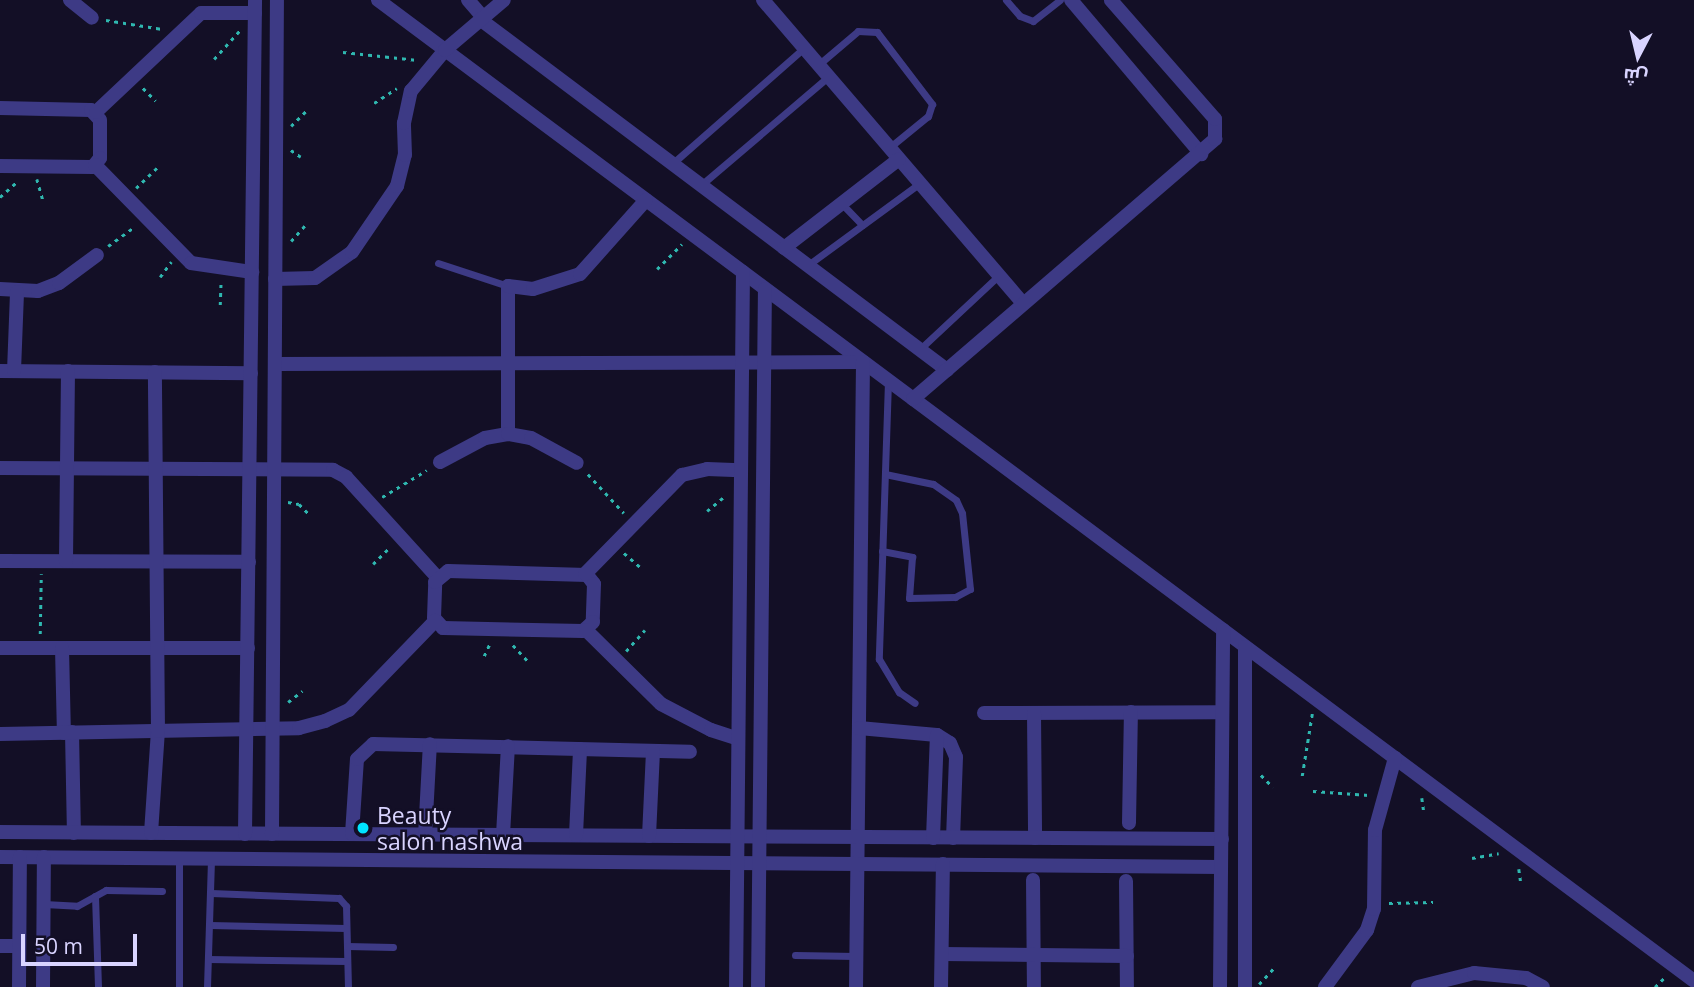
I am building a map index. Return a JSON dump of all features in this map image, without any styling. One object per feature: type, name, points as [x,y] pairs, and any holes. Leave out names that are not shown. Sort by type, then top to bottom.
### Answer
[{"type":"street","points":[[71,0],[92,18]]},
{"type":"street","points":[[272,834],[277,0]]},
{"type":"street","points":[[378,0],[440,56],[646,200],[1694,981]]},
{"type":"street","points":[[468,0],[482,19],[947,370]]},
{"type":"street","points":[[275,279],[315,278],[352,252],[397,186],[405,155],[404,123],[411,91],[440,56],[504,0]]},
{"type":"street","points":[[763,0],[1023,303]]},
{"type":"street","points":[[1071,0],[1201,154]]},
{"type":"street","points":[[913,399],[1201,154],[1215,139],[1214,120],[1111,0]]},
{"type":"street","points":[[0,108],[96,112],[201,13],[255,6],[246,834]]},
{"type":"street","points":[[255,53],[277,53]]},
{"type":"street","points":[[95,165],[100,159],[100,120],[96,112]]},
{"type":"street","points":[[784,248],[899,159]]},
{"type":"street","points":[[0,166],[95,165],[178,254],[191,263],[221,270],[252,272]]},
{"type":"street","points":[[508,434],[508,286],[533,289],[580,274],[646,200]]},
{"type":"street","points":[[0,289],[17,292],[59,284],[97,255]]},
{"type":"street","points":[[736,987],[743,272]]},
{"type":"street","points":[[758,987],[765,289]]},
{"type":"street","points":[[17,292],[7,371],[251,373]]},
{"type":"street","points":[[275,364],[863,362]]},
{"type":"street","points":[[856,987],[863,362]]},
{"type":"street","points":[[66,561],[68,371]]},
{"type":"street","points":[[151,833],[158,730],[155,372]]},
{"type":"street","points":[[440,462],[485,438],[508,434],[531,438],[577,463]]},
{"type":"street","points":[[0,468],[333,470],[370,504],[437,577],[435,621],[349,710],[299,728],[0,734]]},
{"type":"street","points":[[585,574],[682,475],[740,476]]},
{"type":"street","points":[[249,529],[274,530]]},
{"type":"street","points":[[0,561],[248,562]]},
{"type":"street","points":[[437,577],[448,571],[585,574],[594,584],[593,622],[586,630]]},
{"type":"street","points":[[740,578],[762,577]]},
{"type":"street","points":[[435,621],[446,628],[586,630],[661,704],[702,727],[738,739]]},
{"type":"street","points":[[1220,987],[1223,630]]},
{"type":"street","points":[[1245,647],[1245,987]]},
{"type":"street","points":[[0,648],[248,648]]},
{"type":"street","points":[[62,648],[75,833]]},
{"type":"street","points":[[1129,823],[1131,712]]},
{"type":"street","points":[[984,713],[1223,712]]},
{"type":"street","points":[[1034,713],[1035,838]]},
{"type":"street","points":[[859,728],[937,735],[950,743],[956,757],[953,838]]},
{"type":"street","points":[[933,838],[937,735]]},
{"type":"street","points":[[352,834],[361,752],[380,743],[690,752]]},
{"type":"street","points":[[425,835],[430,744]]},
{"type":"street","points":[[503,835],[508,746]]},
{"type":"street","points":[[576,835],[580,749]]},
{"type":"street","points":[[649,836],[653,751]]},
{"type":"street","points":[[1325,987],[1367,930],[1375,904],[1375,830],[1381,796],[1395,758]]},
{"type":"street","points":[[0,832],[1222,839]]},
{"type":"street","points":[[177,833],[179,858]]},
{"type":"street","points":[[464,835],[465,861]]},
{"type":"street","points":[[0,857],[1221,867]]},
{"type":"street","points":[[19,987],[20,857]]},
{"type":"street","points":[[43,987],[44,857]]},
{"type":"street","points":[[942,987],[943,864]]},
{"type":"street","points":[[1033,880],[1034,987]]},
{"type":"street","points":[[1126,881],[1127,987]]},
{"type":"street","points":[[1221,931],[1245,933]]},
{"type":"street","points":[[0,946],[19,946]]},
{"type":"street","points":[[942,954],[1126,956]]},
{"type":"street","points":[[1418,987],[1475,973],[1527,978],[1543,987]]},
{"type":"lane","points":[[1006,0],[1020,16],[1032,21],[1060,0]]},
{"type":"lane","points":[[818,65],[858,31],[877,32],[932,104],[928,116],[889,147]]},
{"type":"lane","points":[[673,164],[804,48]]},
{"type":"lane","points":[[701,185],[828,77]]},
{"type":"lane","points":[[808,265],[920,183]]},
{"type":"lane","points":[[842,204],[862,225]]},
{"type":"lane","points":[[438,263],[508,286]]},
{"type":"lane","points":[[919,349],[999,275]]},
{"type":"lane","points":[[888,381],[879,659],[899,692],[915,703]]},
{"type":"lane","points":[[882,551],[912,557],[909,598],[956,597],[970,589],[962,513],[956,500],[933,484],[885,474]]},
{"type":"lane","points":[[179,858],[179,987]]},
{"type":"lane","points":[[207,987],[211,859]]},
{"type":"lane","points":[[44,904],[77,906],[106,890],[162,891]]},
{"type":"lane","points":[[211,893],[334,896],[346,906],[348,987]]},
{"type":"lane","points":[[95,896],[98,987]]},
{"type":"lane","points":[[210,925],[346,928]]},
{"type":"lane","points":[[347,946],[394,947]]},
{"type":"lane","points":[[795,955],[856,956]]},
{"type":"lane","points":[[208,958],[348,961]]},
{"type":"path","points":[[214,59],[255,6]]},
{"type":"path","points":[[92,18],[179,32]]},
{"type":"path","points":[[343,52],[440,56]]},
{"type":"path","points":[[0,197],[34,166],[44,203]]},
{"type":"path","points":[[126,198],[157,168]]},
{"type":"path","points":[[97,255],[145,219]]},
{"type":"path","points":[[657,270],[691,234]]},
{"type":"path","points":[[160,277],[178,254]]},
{"type":"path","points":[[220,305],[221,270]]},
{"type":"path","points":[[370,504],[440,462]]},
{"type":"path","points":[[577,463],[633,523]]},
{"type":"path","points":[[707,511],[740,476]]},
{"type":"path","points":[[274,500],[299,504],[310,515]]},
{"type":"path","points":[[373,564],[400,537]]},
{"type":"path","points":[[613,544],[640,567]]},
{"type":"path","points":[[40,648],[42,561]]},
{"type":"path","points":[[617,661],[645,630]]},
{"type":"path","points":[[1302,776],[1314,698]]},
{"type":"path","points":[[1313,791],[1381,796]]},
{"type":"path","points":[[1375,904],[1433,902]]},
{"type":"path","points":[[1257,987],[1276,966]]},
{"type":"place","name":"Beauty salon nashwa","points":[[363,828]]}]
